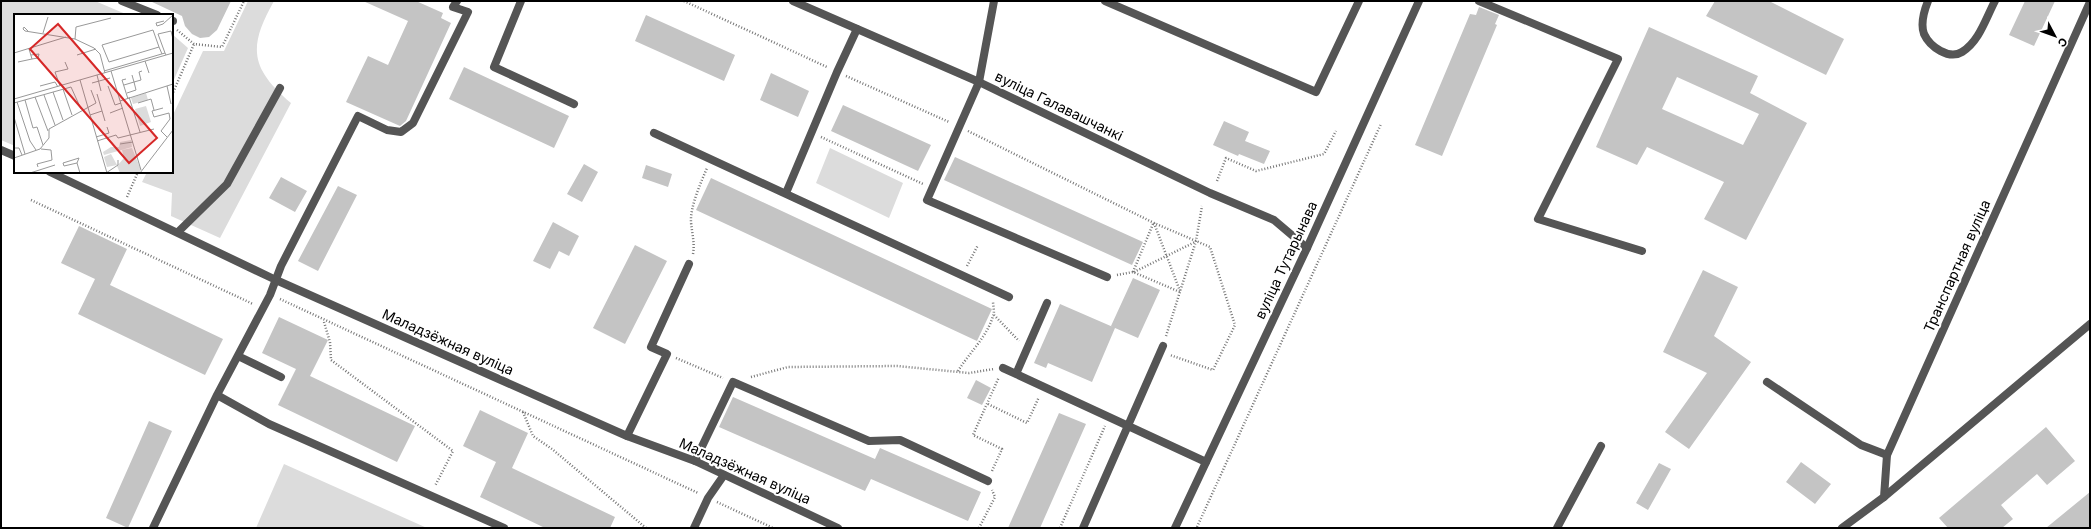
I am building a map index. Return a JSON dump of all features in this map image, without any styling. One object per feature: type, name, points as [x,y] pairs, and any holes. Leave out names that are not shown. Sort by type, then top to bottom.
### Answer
[{"type":"street","points":[[122,1],[154,14]]},
{"type":"street","points":[[153,528],[358,116],[387,130],[401,132],[413,123],[468,12],[453,7],[457,1]]},
{"type":"street","points":[[521,1],[494,67],[574,104]]},
{"type":"street","name":"вуліца Галавашчанкі","points":[[793,1],[979,82],[1210,193],[1274,220],[1307,248]]},
{"type":"street","points":[[994,1],[979,82],[927,200],[1107,277]]},
{"type":"street","points":[[1104,1],[1316,92],[1359,1]]},
{"type":"street","name":"вуліца Тутарынава","points":[[1175,528],[1307,248],[1418,1]]},
{"type":"street","points":[[1479,1],[1618,60],[1538,219],[1642,251]]},
{"type":"street","points":[[1928,1],[1923,13],[1924,34],[1934,46],[1946,54],[1961,53],[1974,42],[1995,1]]},
{"type":"street","name":"Транспартная вуліца","points":[[1884,497],[1887,455],[2090,2]]},
{"type":"street","points":[[786,193],[837,72],[857,29]]},
{"type":"street","points":[[178,232],[227,184],[280,88]]},
{"type":"street","points":[[654,133],[1009,297]]},
{"type":"street","points":[[1,150],[14,156]]},
{"type":"street","name":"Маладзёжная вуліца","points":[[52,173],[124,206],[276,280],[627,436],[695,461],[838,528]]},
{"type":"street","points":[[627,436],[667,354],[651,347],[689,264]]},
{"type":"street","points":[[1016,374],[1047,303]]},
{"type":"street","points":[[1842,528],[1884,497],[2090,324]]},
{"type":"street","points":[[1083,528],[1162,349]]},
{"type":"street","points":[[238,356],[281,377]]},
{"type":"street","points":[[1003,368],[1206,462]]},
{"type":"street","points":[[695,461],[732,382],[869,441],[900,440],[988,481]]},
{"type":"street","points":[[1766,382],[1861,445],[1887,455]]},
{"type":"street","points":[[218,395],[269,424],[504,528]]},
{"type":"street","points":[[1557,528],[1601,446]]},
{"type":"street","points":[[694,528],[708,498],[724,475]]},
{"type":"path","points":[[173,21],[176,28],[194,44],[222,47],[244,1]]},
{"type":"path","points":[[684,1],[960,127],[1154,223],[1196,241],[1210,247],[1235,325],[1213,370],[1162,349],[1196,241],[1202,206]]},
{"type":"path","points":[[173,93],[194,44]]},
{"type":"path","points":[[1197,527],[1381,124]]},
{"type":"path","points":[[1217,181],[1226,158],[1256,171],[1324,154],[1336,131]]},
{"type":"path","points":[[811,133],[931,188]]},
{"type":"path","points":[[689,264],[693,252],[694,239],[690,221],[698,189],[710,160]]},
{"type":"path","points":[[124,206],[138,173]]},
{"type":"path","points":[[31,200],[263,308]]},
{"type":"path","points":[[1154,223],[1180,292]]},
{"type":"path","points":[[1133,272],[1154,223]]},
{"type":"path","points":[[1107,277],[1133,272],[1196,241]]},
{"type":"path","points":[[962,275],[977,247]]},
{"type":"path","points":[[1133,272],[1180,292]]},
{"type":"path","points":[[270,295],[773,528]]},
{"type":"path","points":[[958,371],[982,338],[994,316],[1027,349]]},
{"type":"path","points":[[324,321],[330,342],[331,360],[453,451],[430,496]]},
{"type":"path","points":[[667,354],[732,382],[788,367],[897,366],[970,372],[1003,368],[974,435],[1002,449],[988,481],[995,497],[979,528]]},
{"type":"path","points":[[988,404],[1027,423],[1040,393]]},
{"type":"path","points":[[522,412],[533,436],[552,449],[646,528]]},
{"type":"path","points":[[1060,528],[1106,423]]},
{"type":"shaded area","points":[[1,1],[95,1],[126,14],[14,14],[14,146],[1,140]]},
{"type":"shaded area","points":[[248,1],[274,1],[260,31],[257,44],[257,56],[267,79],[291,103],[220,238],[171,216],[172,193],[142,182],[146,173],[173,173],[173,115],[203,51],[224,51]]},
{"type":"shaded area","points":[[173,35],[188,48],[173,82]]},
{"type":"shaded area","points":[[830,148],[903,183],[889,218],[816,183]]},
{"type":"shaded area","points":[[284,464],[427,528],[256,528]]},
{"type":"building","points":[[150,1],[231,1],[217,30],[209,37],[200,38],[192,34],[185,26],[182,16]]},
{"type":"building","points":[[363,1],[416,1],[443,13],[441,18],[451,23],[406,121],[400,126],[346,102],[368,56],[388,65],[408,21]]},
{"type":"building","points":[[1715,1],[1769,1],[1844,39],[1826,75],[1706,16]]},
{"type":"building","points":[[2025,1],[2055,1],[2034,46],[2009,35]]},
{"type":"building","points":[[1479,7],[1499,15],[1495,24],[1497,25],[1442,156],[1415,145],[1470,14],[1476,15]]},
{"type":"building","points":[[646,15],[735,55],[724,81],[635,41]]},
{"type":"building","points":[[1649,27],[1758,76],[1750,93],[1807,123],[1746,240],[1704,219],[1724,182],[1647,147],[1637,165],[1596,147]],"holes":[[[1677,77],[1759,114],[1743,145],[1662,109]]]},
{"type":"building","points":[[464,67],[569,116],[554,148],[449,99]]},
{"type":"building","points":[[771,73],[809,91],[798,117],[760,100]]},
{"type":"building","points":[[843,105],[931,145],[918,171],[831,131]]},
{"type":"building","points":[[1224,121],[1249,132],[1245,141],[1270,151],[1264,164],[1239,154],[1238,156],[1213,145]]},
{"type":"building","points":[[955,157],[1143,242],[1132,265],[944,180]]},
{"type":"building","points":[[584,164],[598,172],[582,202],[567,194]]},
{"type":"building","points":[[646,165],[672,174],[668,187],[642,178]]},
{"type":"building","points":[[281,177],[307,191],[295,212],[269,198]]},
{"type":"building","points":[[711,178],[992,309],[977,341],[696,210]]},
{"type":"building","points":[[338,186],[357,195],[318,271],[298,261]]},
{"type":"building","points":[[553,222],[579,236],[569,256],[559,251],[550,269],[533,261]]},
{"type":"building","points":[[79,226],[127,249],[110,285],[223,339],[205,375],[78,314],[95,279],[61,263]]},
{"type":"building","points":[[635,245],[667,261],[625,344],[593,328]]},
{"type":"building","points":[[1703,270],[1738,287],[1714,336],[1751,362],[1689,449],[1665,432],[1707,373],[1663,352]]},
{"type":"building","points":[[1133,278],[1160,290],[1138,338],[1115,328],[1092,382],[1048,363],[1046,368],[1034,363],[1060,304],[1113,327],[1111,326]]},
{"type":"building","points":[[279,317],[328,340],[310,376],[415,426],[397,462],[278,405],[296,369],[262,353]]},
{"type":"building","points":[[976,380],[991,388],[982,405],[967,398]]},
{"type":"building","points":[[733,397],[875,459],[880,448],[981,492],[968,521],[871,479],[865,491],[719,427]]},
{"type":"building","points":[[480,410],[528,433],[512,468],[615,517],[610,528],[545,528],[480,497],[496,462],[463,446]]},
{"type":"building","points":[[1059,413],[1086,424],[1040,528],[1008,528]]},
{"type":"building","points":[[149,421],[172,431],[128,528],[106,518]]},
{"type":"building","points":[[2046,427],[2075,461],[2047,485],[2037,474],[2001,505],[2013,519],[2002,528],[1948,528],[1939,518]]},
{"type":"building","points":[[1801,462],[1831,484],[1815,504],[1786,482]]},
{"type":"building","points":[[1659,463],[1671,469],[1648,510],[1636,503]]},
{"type":"building","points":[[2090,492],[2090,528],[2046,528]]}]
